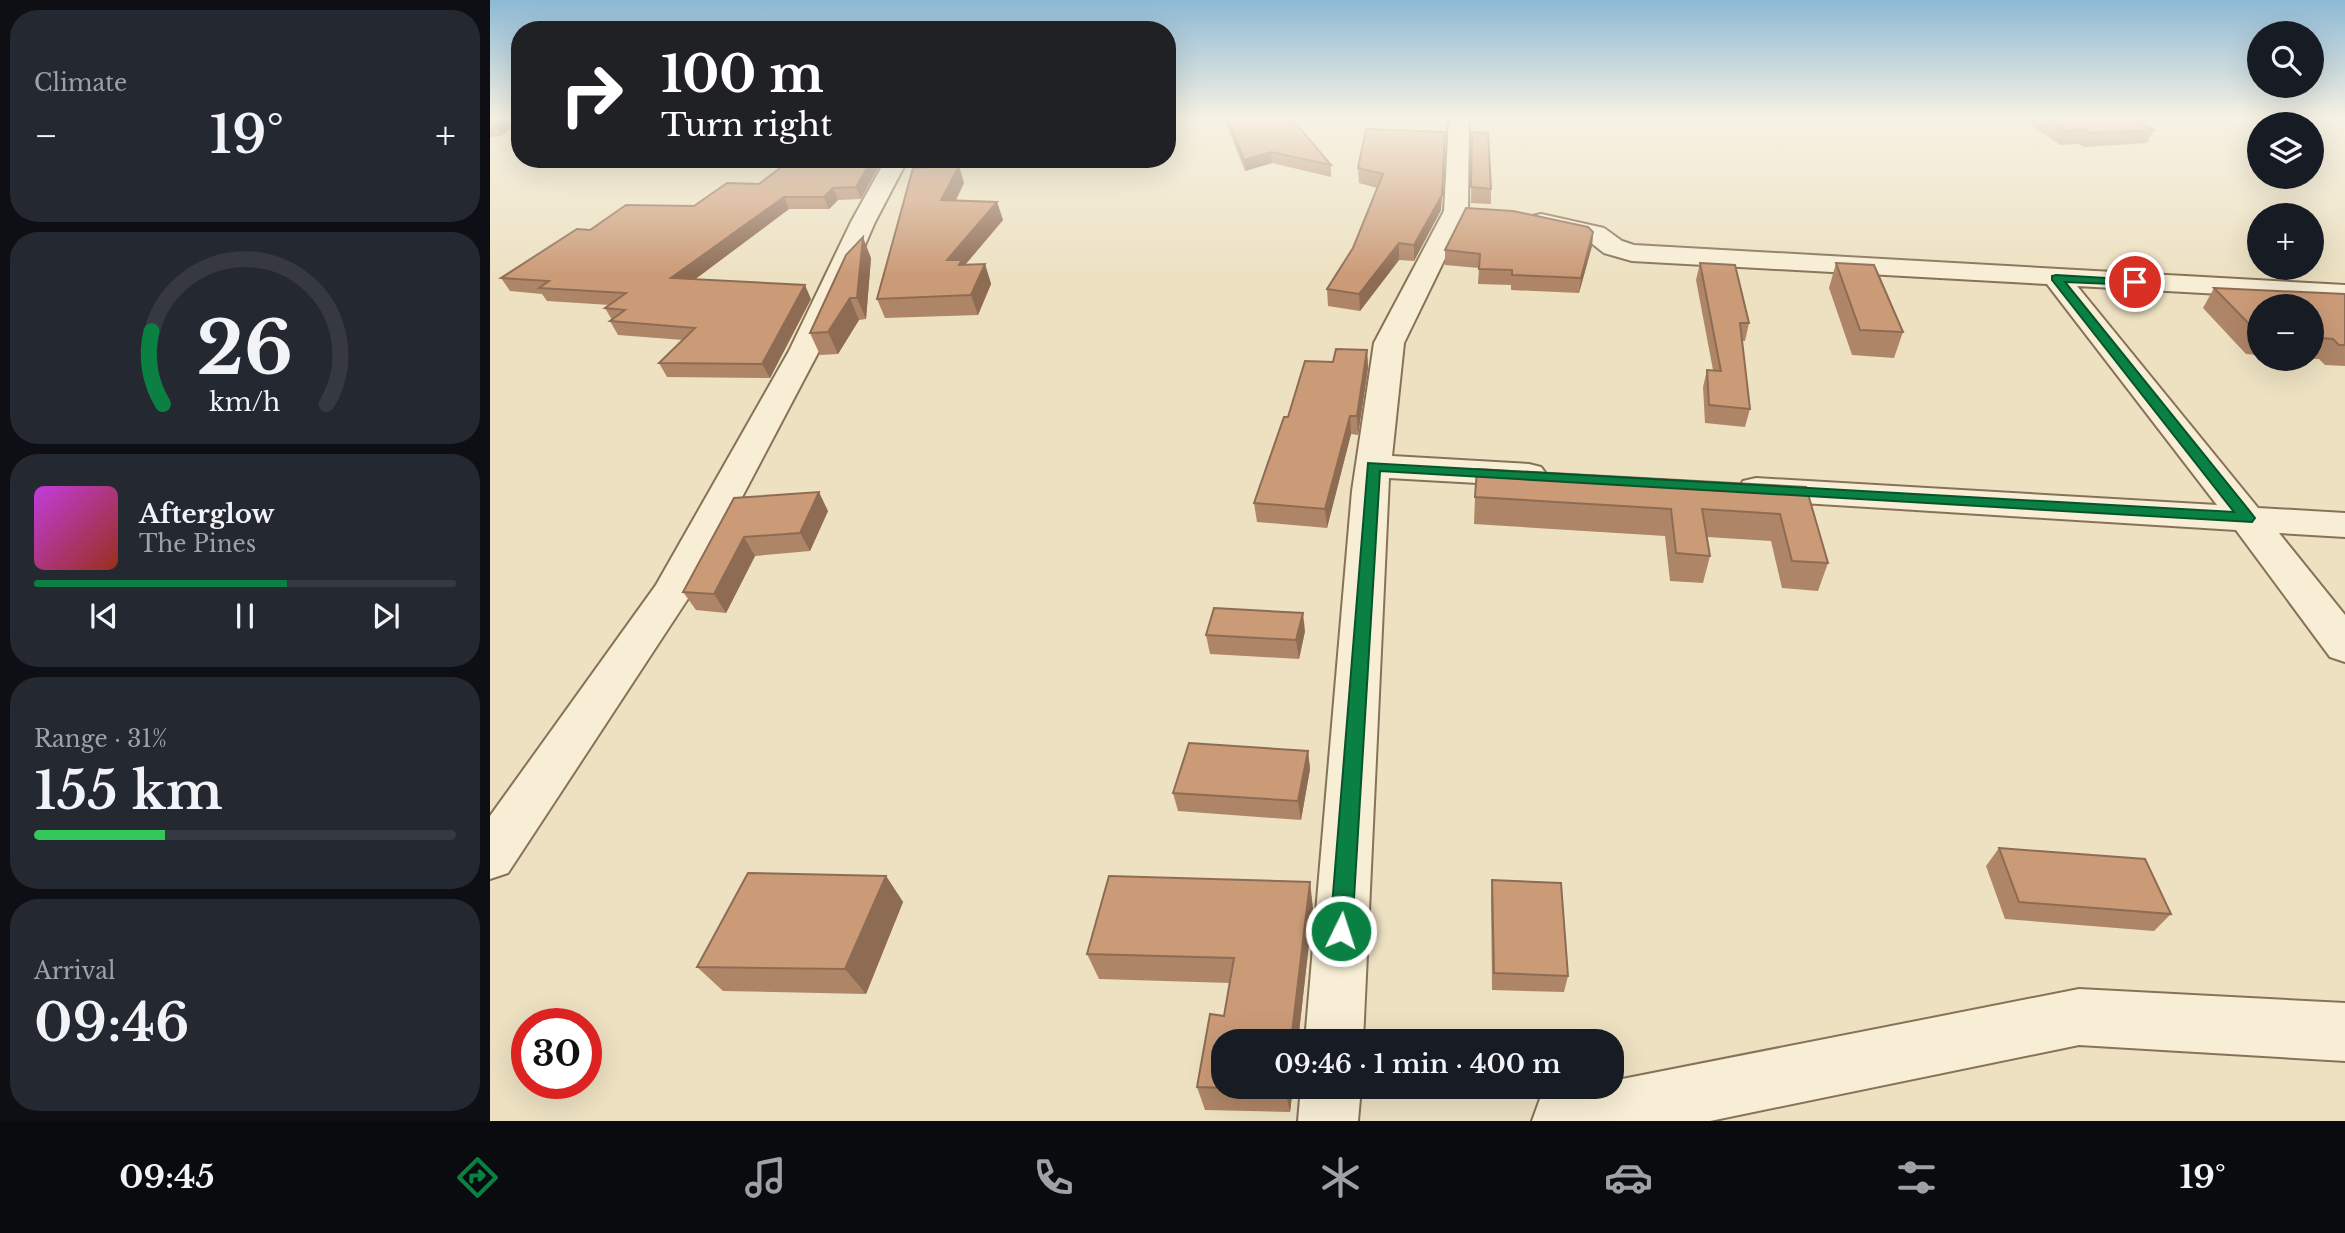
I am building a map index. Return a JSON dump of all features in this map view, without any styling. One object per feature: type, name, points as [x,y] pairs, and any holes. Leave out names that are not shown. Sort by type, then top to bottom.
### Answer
[{"type":"street","points":[[490,857],[671,594],[804,351],[863,222],[891,170]]},
{"type":"street","points":[[1335,1029],[1373,466],[1390,343],[1467,212],[1464,170]]},
{"type":"street","points":[[1512,216],[1595,233],[1613,247],[1632,253],[2345,293]]},
{"type":"street","points":[[2056,278],[2345,646]]},
{"type":"street","points":[[1373,466],[1567,478]]},
{"type":"street","points":[[1720,487],[2345,525]]},
{"type":"street","points":[[1562,1121],[2079,1017],[2345,1032]]},
{"type":"street","points":[[1328,1121],[1330,1099]]},
{"type":"building","points":[[777,170],[866,170],[856,187],[833,188],[824,197],[784,197],[671,278],[805,285],[762,364],[659,363],[695,328],[610,321],[625,310],[605,308],[626,293],[539,288],[549,281],[501,278],[577,229],[590,230],[626,205],[694,206],[727,183],[759,184]]},
{"type":"building","points":[[912,170],[957,170],[941,200],[997,202],[947,260],[962,260],[959,265],[985,264],[971,295],[877,299]]},
{"type":"building","points":[[1368,170],[1443,170],[1442,195],[1414,245],[1399,243],[1359,294],[1327,289],[1353,248],[1383,174]]},
{"type":"building","points":[[1471,170],[1490,170],[1491,189],[1471,187]]},
{"type":"building","points":[[1466,208],[1513,211],[1588,227],[1593,232],[1581,278],[1512,275],[1512,270],[1479,269],[1480,254],[1445,250]]},
{"type":"building","points":[[863,237],[857,298],[850,298],[828,332],[810,333],[846,255]]},
{"type":"building","points":[[1700,263],[1735,265],[1749,323],[1740,323],[1750,409],[1709,405],[1707,370],[1721,371]]},
{"type":"building","points":[[1836,263],[1874,265],[1903,332],[1860,330]]},
{"type":"building","points":[[2214,288],[2345,294],[2345,345],[2324,338],[2324,294],[2247,294],[2247,322]]},
{"type":"building","points":[[1336,349],[1367,350],[1357,416],[1350,416],[1325,509],[1254,503],[1284,417],[1288,417],[1305,361],[1333,362]]},
{"type":"building","points":[[1477,469],[1806,487],[1828,563],[1792,561],[1780,514],[1702,509],[1710,556],[1676,553],[1671,509],[1475,497]]},
{"type":"building","points":[[819,492],[800,533],[744,537],[714,594],[683,592],[734,498]]},
{"type":"building","points":[[1214,608],[1303,613],[1296,640],[1206,635]]},
{"type":"building","points":[[1189,743],[1308,751],[1298,801],[1173,793]]},
{"type":"building","points":[[1999,848],[2145,859],[2171,914],[2019,902]]},
{"type":"building","points":[[748,873],[886,876],[845,969],[697,967]]},
{"type":"building","points":[[1109,876],[1310,882],[1292,1029],[1211,1029],[1211,1087],[1197,1087],[1210,1014],[1224,1016],[1234,958],[1087,954]]},
{"type":"building","points":[[1492,880],[1561,883],[1568,976],[1494,973]]},
{"type":"route","points":[[1341,931],[1373,466],[2247,518],[2056,278],[2135,282]]}]
